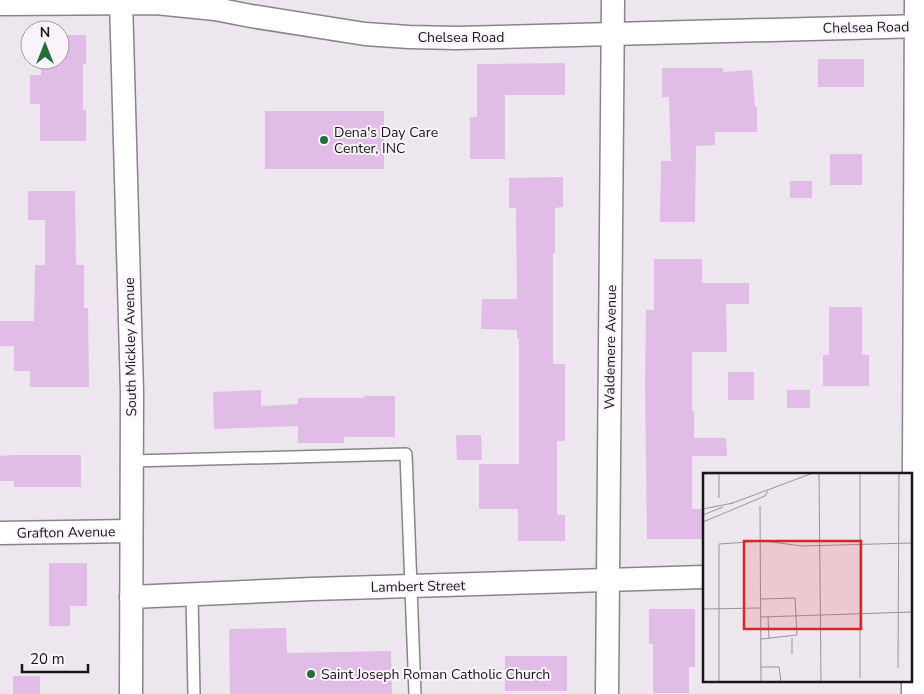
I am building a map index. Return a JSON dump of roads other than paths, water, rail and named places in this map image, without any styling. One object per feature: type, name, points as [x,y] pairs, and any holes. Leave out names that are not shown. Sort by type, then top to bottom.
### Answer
[{"type":"street","name":"Waldemere Avenue","points":[[607,694],[613,0]]},
{"type":"street","points":[[913,694],[916,569],[920,26],[916,0]]},
{"type":"street","name":"Chelsea Road","points":[[0,4],[121,1],[156,3],[216,9],[365,34],[409,37],[457,38],[920,26]]},
{"type":"street","name":"South Mickley Avenue","points":[[121,1],[132,461],[131,694]]},
{"type":"street","name":"Grafton Avenue","points":[[0,533],[131,531]]},
{"type":"street","name":"Lambert Street","points":[[131,597],[312,589],[703,577]]},
{"type":"lane","points":[[132,461],[406,454],[415,694]]},
{"type":"lane","points":[[192,594],[194,694]]},
{"type":"place","name":"Dena's Day Care Center, INC","points":[[324,140]]},
{"type":"place","name":"Saint Joseph Roman Catholic Church","points":[[311,674]]}]
